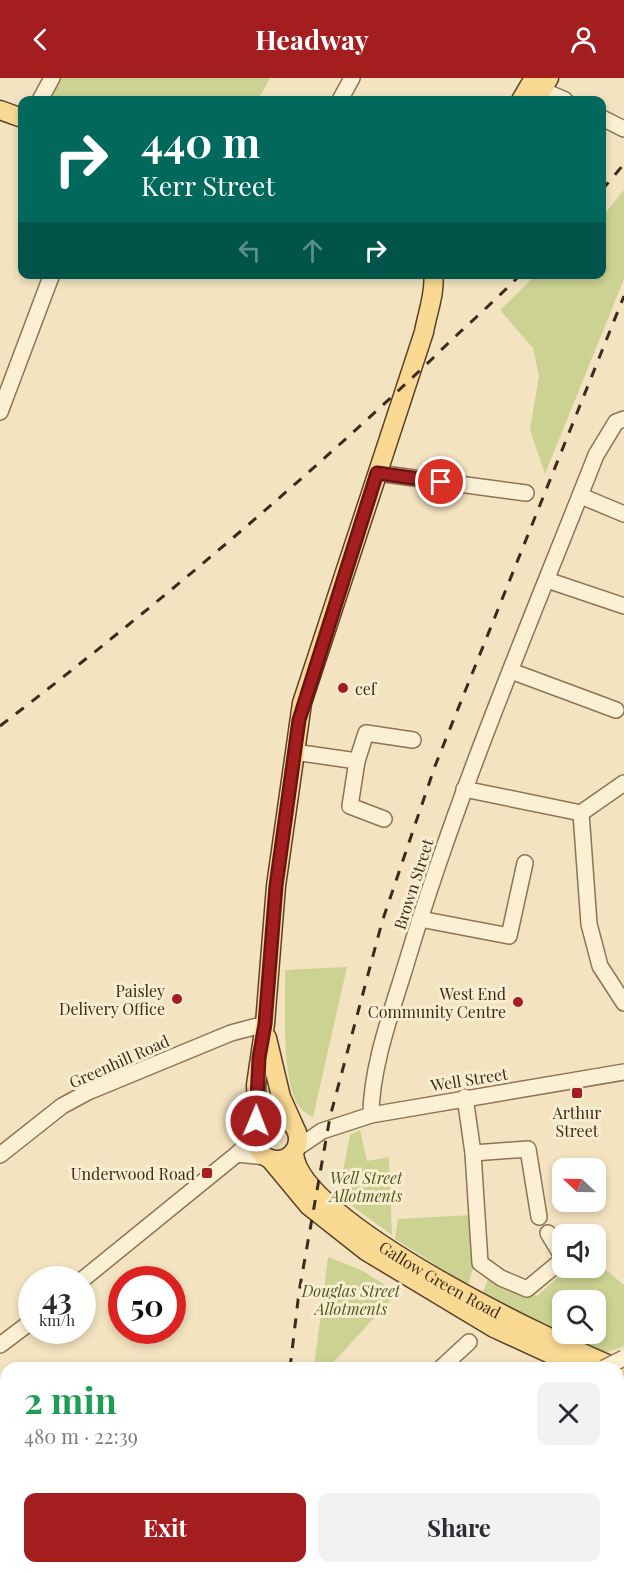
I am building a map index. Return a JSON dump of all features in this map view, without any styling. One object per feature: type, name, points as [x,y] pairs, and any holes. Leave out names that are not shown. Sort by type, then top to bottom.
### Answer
[{"type":"main road","points":[[525,96],[536,85]]},
{"type":"main road","points":[[0,110],[18,117]]},
{"type":"main road","points":[[265,1024],[274,1075],[298,1136],[296,1150],[283,1160],[267,1158],[258,1148],[256,1086],[265,1024],[276,886],[302,703],[424,332],[434,279]]},
{"type":"main road","points":[[424,332],[438,310],[446,279]]},
{"type":"main road","points":[[257,1132],[262,1124],[278,1118],[295,1127]]},
{"type":"main road","name":"Gallow Green Road","points":[[296,1150],[297,1168],[313,1190],[381,1241],[457,1290],[523,1326],[604,1362]]},
{"type":"main road","name":"Gallow Green Road","points":[[267,1158],[309,1206],[366,1251],[494,1328],[568,1362]]},
{"type":"street","points":[[42,96],[52,78]]},
{"type":"street","points":[[342,96],[352,78]]},
{"type":"street","points":[[536,85],[557,96]]},
{"type":"street","points":[[606,120],[624,129]]},
{"type":"street","points":[[0,412],[50,279]]},
{"type":"street","name":"Brown Street","points":[[371,1114],[371,1093],[420,919],[464,789],[597,455],[616,422],[624,419]]},
{"type":"street","points":[[377,473],[526,494]]},
{"type":"street","points":[[580,496],[624,514]]},
{"type":"street","points":[[547,580],[624,606]]},
{"type":"street","points":[[511,671],[616,710]]},
{"type":"street","points":[[384,819],[350,806],[357,760],[366,734],[413,740]]},
{"type":"street","points":[[294,752],[357,760]]},
{"type":"street","points":[[464,789],[581,813],[624,783]]},
{"type":"street","points":[[581,813],[589,924],[600,966],[624,1003]]},
{"type":"street","points":[[420,919],[508,936],[525,864]]},
{"type":"street","name":"Greenhill Road","points":[[0,1155],[62,1106],[88,1092],[231,1033],[265,1024]]},
{"type":"street","name":"Well Street","points":[[296,1150],[322,1131],[371,1114],[465,1096],[624,1072]]},
{"type":"street","points":[[465,1096],[473,1153],[480,1263],[501,1278],[527,1289],[552,1267]]},
{"type":"street","name":"Well Street","points":[[295,1127],[322,1131]]},
{"type":"street","points":[[96,1269],[237,1154],[257,1132]]},
{"type":"street","points":[[473,1153],[528,1149],[539,1217]]},
{"type":"street","points":[[237,1154],[267,1158]]},
{"type":"street","points":[[548,1233],[552,1240]]},
{"type":"street","points":[[0,1345],[18,1332]]},
{"type":"street","points":[[447,1362],[469,1342]]},
{"type":"green space","points":[[58,78],[270,78],[260,96],[49,96]]},
{"type":"green space","points":[[624,190],[624,279],[545,474],[530,430],[539,376],[533,348],[500,310],[532,279],[606,279],[606,212]]},
{"type":"green space","points":[[347,967],[313,1117],[301,1109],[294,1097],[290,1082],[286,1043],[285,970]]},
{"type":"green space","name":"Well Street Allotments","points":[[360,1130],[367,1161],[389,1157],[392,1235],[338,1196],[350,1135]]},
{"type":"green space","points":[[472,1215],[476,1258],[468,1285],[395,1239],[398,1219]]},
{"type":"green space","name":"Douglas Street Allotments","points":[[328,1257],[363,1271],[397,1293],[334,1362],[315,1362]]},
{"type":"green space","points":[[606,1270],[624,1285],[624,1346],[605,1353],[586,1344],[606,1344],[606,1290],[552,1290],[552,1328],[482,1296],[489,1276],[537,1296],[557,1278],[606,1278]]},
{"type":"railway","points":[[606,185],[624,164]]},
{"type":"railway","points":[[0,726],[112,638],[275,502],[516,279]]},
{"type":"railway","points":[[291,1362],[299,1292],[330,1117],[382,922],[435,766],[624,296]]},
{"type":"place","name":"cef","points":[[343,688]]},
{"type":"place","name":"Paisley Delivery Office","points":[[177,999]]},
{"type":"place","name":"West End Community Centre","points":[[518,1002]]},
{"type":"place","name":"Arthur Street","points":[[577,1093]]},
{"type":"place","name":"Underwood Road","points":[[207,1173]]},
{"type":"route","points":[[256,1121],[256,1086],[265,1024],[276,886],[302,703],[377,473],[441,482]]}]
